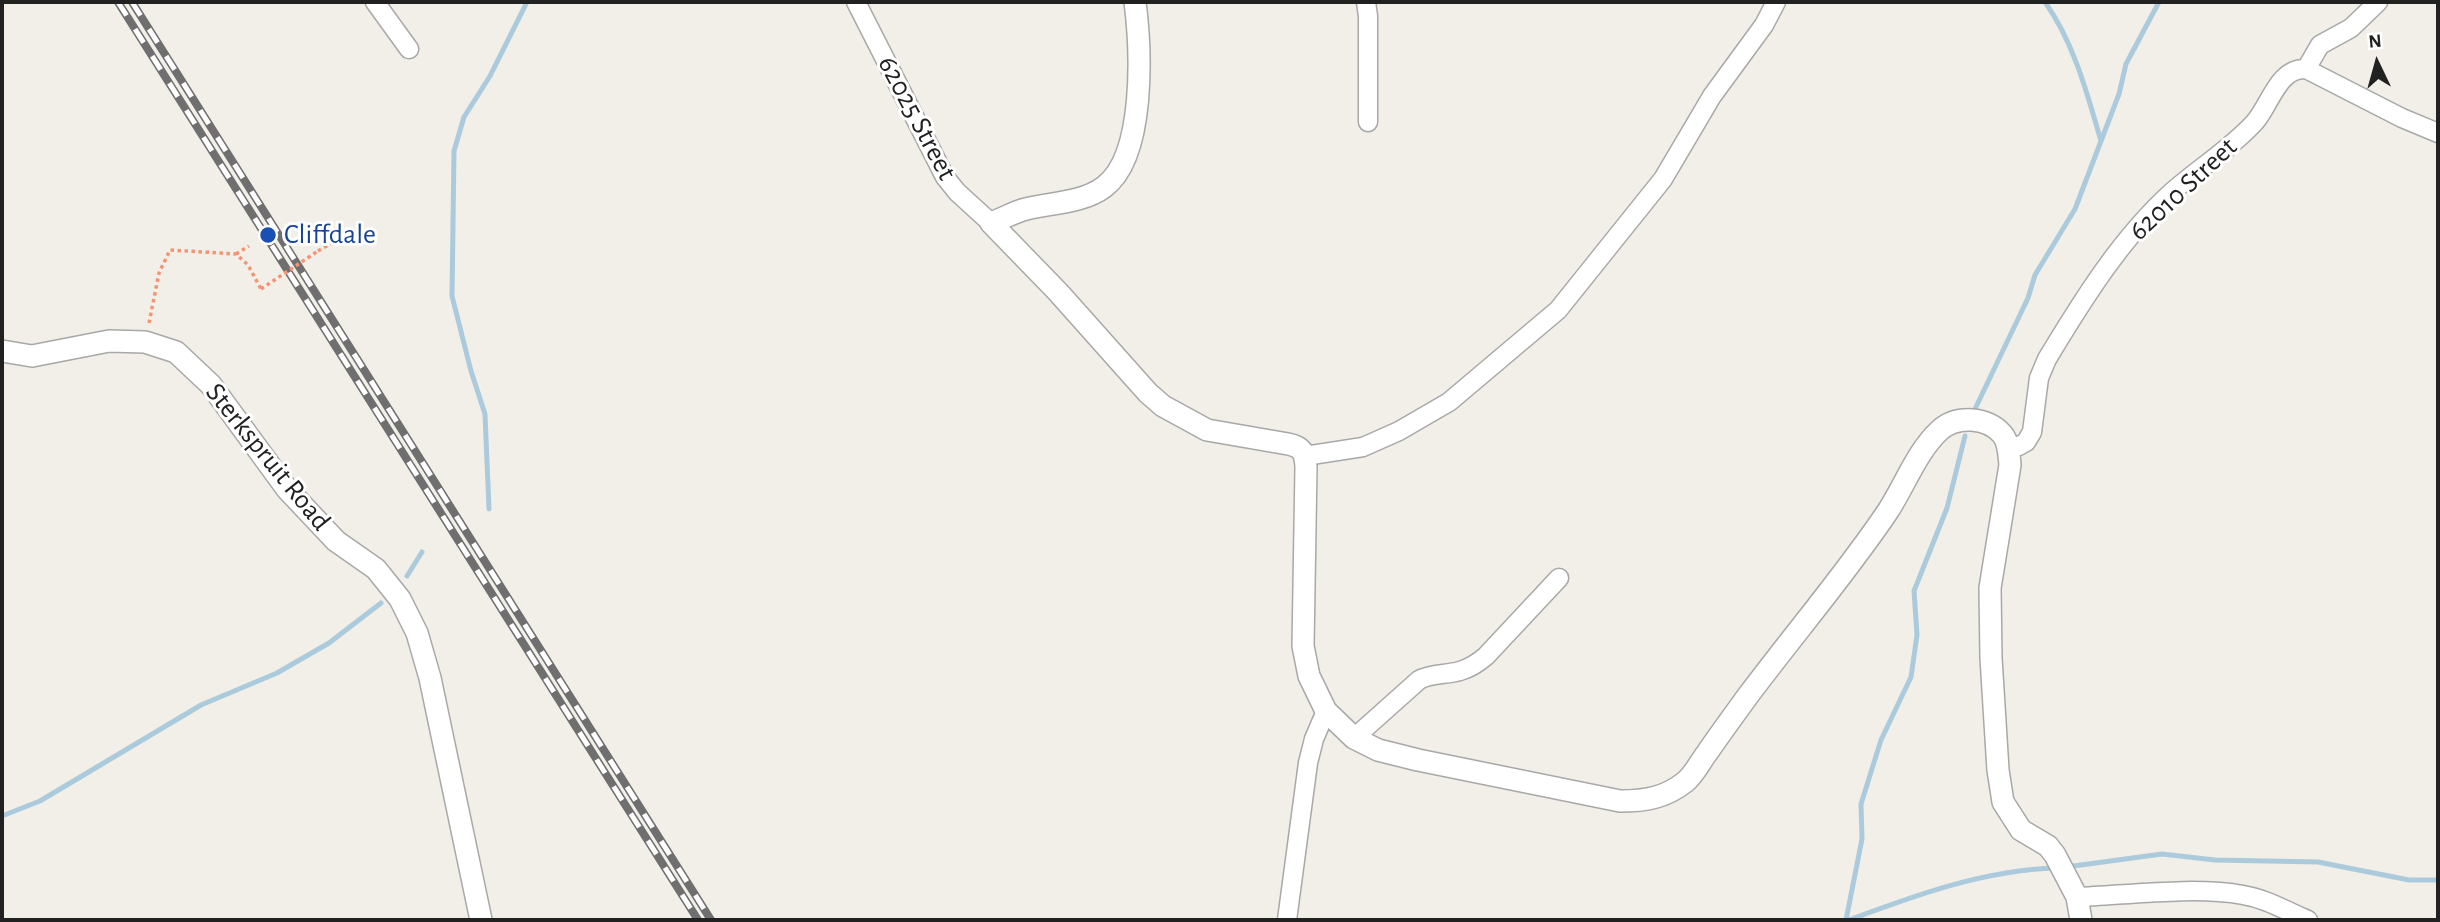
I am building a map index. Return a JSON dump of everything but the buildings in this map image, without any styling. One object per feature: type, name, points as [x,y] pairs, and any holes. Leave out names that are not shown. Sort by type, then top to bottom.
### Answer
[{"type":"street","points":[[375,2],[409,49]]},
{"type":"street","name":"62025 Street","points":[[856,2],[945,177],[1058,292],[1148,393],[1163,406],[1207,429],[1298,446],[1305,456]]},
{"type":"street","points":[[991,223],[1024,209],[1068,202],[1103,187],[1123,165],[1137,116],[1138,24],[1135,2]]},
{"type":"street","points":[[1366,2],[1368,122]]},
{"type":"street","points":[[1776,2],[1764,25],[1712,96],[1662,179],[1558,310],[1439,408],[1399,431],[1363,447],[1305,456],[1303,646],[1309,676],[1326,710],[1354,738],[1378,750],[1620,802],[1645,801],[1667,794],[1687,781],[1761,678],[1889,510],[1926,445],[1941,429],[1959,421],[1978,420],[1991,425],[2003,435],[2008,446],[2010,465],[1990,588],[1991,658],[1998,770],[2003,802],[2021,830],[2048,846],[2077,897],[2081,920]]},
{"type":"street","name":"62010 Street","points":[[2008,446],[2019,446],[2026,442],[2032,432],[2039,378],[2047,359],[2130,237],[2171,193],[2253,124],[2266,109],[2289,72],[2296,68],[2306,69],[2320,46],[2351,28],[2378,2]]},
{"type":"street","points":[[2306,69],[2402,118],[2438,133]]},
{"type":"street","name":"Sterkspruit Road","points":[[2,351],[32,356],[109,341],[145,342],[176,352],[211,385],[287,489],[336,541],[376,569],[400,599],[417,632],[430,678],[481,920]]},
{"type":"street","points":[[1354,738],[1419,680],[1426,676],[1461,671],[1474,666],[1559,578]]},
{"type":"street","points":[[1287,920],[1308,763],[1326,710]]},
{"type":"street","points":[[2077,897],[2200,892],[2243,894],[2267,901],[2308,920]]},
{"type":"path","points":[[236,254],[248,265],[261,289],[335,241]]},
{"type":"path","points":[[145,342],[159,273],[170,250],[236,254],[249,246]]},
{"type":"waterway","points":[[489,509],[485,414],[452,296],[454,151],[464,117],[490,76],[527,2]]},
{"type":"waterway","points":[[2045,2],[2072,51],[2101,141]]},
{"type":"waterway","points":[[1975,409],[2028,298],[2035,275],[2075,209],[2119,94],[2126,64],[2159,2]]},
{"type":"waterway","points":[[1846,920],[1862,839],[1861,804],[1881,740],[1911,677],[1917,635],[1914,591],[1947,508],[1965,436]]},
{"type":"waterway","points":[[407,576],[422,552]]},
{"type":"waterway","points":[[2,816],[40,801],[201,705],[277,673],[329,643],[381,603]]},
{"type":"waterway","points":[[2066,867],[2162,854],[2215,860],[2318,862],[2409,880],[2438,880]]},
{"type":"waterway","points":[[1849,920],[1951,885],[2003,873],[2057,868]]},
{"type":"railway","points":[[118,2],[698,920]]},
{"type":"railway","points":[[132,2],[711,920]]},
{"type":"place","name":"Cliffdale","points":[[268,235]]}]
